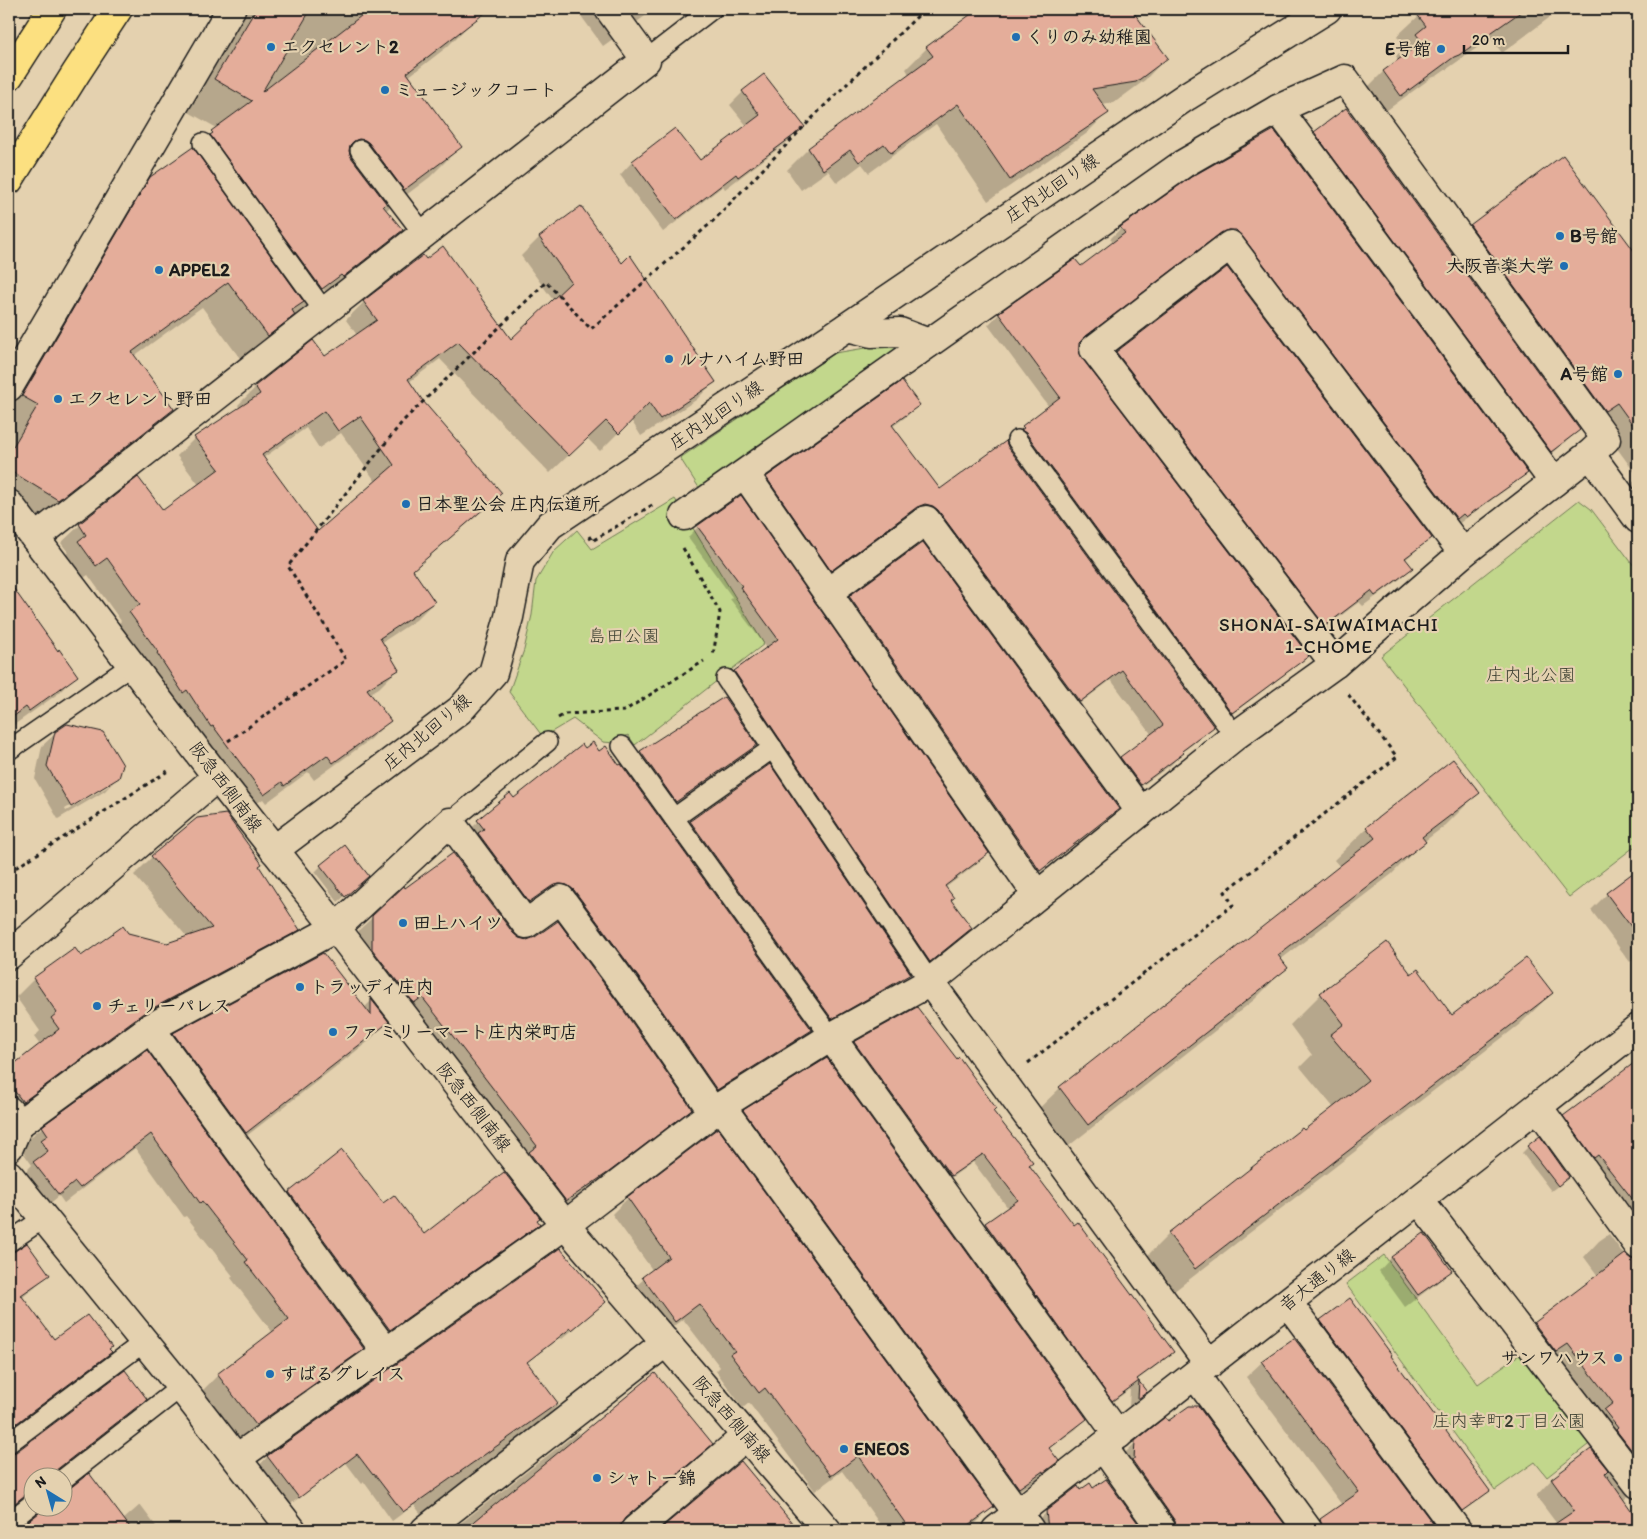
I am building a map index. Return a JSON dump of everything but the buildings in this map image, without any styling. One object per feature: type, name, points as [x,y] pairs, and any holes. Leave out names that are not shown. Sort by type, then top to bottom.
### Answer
[{"type":"highway","points":[[9,56],[42,9]]},
{"type":"highway","points":[[9,76],[52,9]]},
{"type":"highway","points":[[9,180],[76,72],[118,9]]},
{"type":"street","points":[[9,387],[231,9]]},
{"type":"street","points":[[35,538],[646,60],[608,9]]},
{"type":"street","name":"庄内北回り線","points":[[274,850],[460,710],[493,673],[509,617],[520,561],[550,525],[847,327],[1187,96],[1326,9]]},
{"type":"street","points":[[237,1458],[565,1225],[717,1109],[831,1037],[930,982],[1235,736],[1331,667],[1463,554],[1590,454],[1606,439],[1345,79],[1278,110],[1183,164],[684,516]]},
{"type":"street","points":[[1278,110],[1554,482]]},
{"type":"street","points":[[1331,667],[1094,349],[1230,245],[1463,554]]},
{"type":"street","points":[[847,327],[871,333],[900,332],[922,348]]},
{"type":"street","points":[[1590,454],[1638,520]]},
{"type":"street","points":[[745,474],[1037,895]]},
{"type":"street","name":"阪急西側南線","points":[[9,504],[565,1225],[827,1530]]},
{"type":"street","points":[[827,593],[926,520],[1140,812]]},
{"type":"street","points":[[9,955],[207,762]]},
{"type":"street","points":[[12,1128],[150,1028],[336,928],[450,822],[526,924],[561,899],[1024,1522]]},
{"type":"street","points":[[930,982],[1003,1081],[1202,1369],[1308,1530]]},
{"type":"street","points":[[150,1028],[386,1352]]},
{"type":"street","name":"音大通り線","points":[[996,1530],[1024,1522],[1111,1441],[1638,1028]]},
{"type":"street","points":[[831,1037],[1111,1441],[1162,1530]]},
{"type":"street","points":[[1538,1107],[1638,1245]]},
{"type":"street","points":[[9,1175],[181,1387],[292,1530]]},
{"type":"street","points":[[1419,1200],[1638,1484]]},
{"type":"street","points":[[1288,1303],[1457,1530]]},
{"type":"street","points":[[425,1530],[666,1342]]},
{"type":"street","points":[[635,1530],[746,1436]]},
{"type":"lane","points":[[646,60],[712,9]]},
{"type":"lane","points":[[203,143],[324,311]]},
{"type":"lane","points":[[360,150],[423,233]]},
{"type":"lane","points":[[1017,440],[1235,736]]},
{"type":"lane","points":[[9,750],[132,665]]},
{"type":"lane","points":[[726,679],[930,982]]},
{"type":"lane","points":[[450,822],[547,742]]},
{"type":"lane","points":[[622,746],[831,1037]]},
{"type":"lane","points":[[674,818],[773,748]]},
{"type":"lane","points":[[9,1242],[44,1218]]},
{"type":"lane","points":[[9,1443],[144,1342]]},
{"type":"lane","points":[[72,1472],[181,1387]]},
{"type":"lane","points":[[9,1522],[22,1512]]},
{"type":"path","points":[[9,872],[207,762],[346,660],[288,566],[403,421],[546,282],[591,329],[712,222],[821,109],[925,9]]},
{"type":"path","points":[[684,516],[676,535],[720,612],[713,655],[726,679]]},
{"type":"path","points":[[547,742],[543,728],[565,714],[624,711],[713,655]]},
{"type":"path","points":[[1003,1081],[1233,905],[1225,892],[1397,757],[1331,667]]},
{"type":"green space","points":[[896,343],[907,345],[703,494],[680,458],[835,353]]},
{"type":"green space","name":"島田公園","points":[[675,499],[764,644],[635,745],[628,735],[615,743],[603,742],[573,719],[543,737],[509,692],[524,650],[532,615],[536,581],[554,551],[577,530],[592,549]]},
{"type":"green space","name":"庄内北公園","points":[[1579,500],[1591,509],[1638,571],[1638,844],[1569,897],[1381,656]]},
{"type":"green space","name":"庄内幸町2丁目公園","points":[[1384,1255],[1478,1384],[1523,1352],[1593,1441],[1547,1477],[1535,1462],[1495,1490],[1346,1284]]},
{"type":"place","name":"くりのみ幼稚園","points":[[1016,37]]},
{"type":"place","name":"エクセレント2","points":[[271,47]]},
{"type":"place","name":"E号館","points":[[1441,49]]},
{"type":"place","name":"ミュージックコート","points":[[385,90]]},
{"type":"place","name":"B号館","points":[[1560,236]]},
{"type":"place","name":"大阪音楽大学","points":[[1564,266]]},
{"type":"place","name":"APPEL2","points":[[159,270]]},
{"type":"place","name":"ルナハイム野田","points":[[669,359]]},
{"type":"place","name":"A号館","points":[[1618,374]]},
{"type":"place","name":"エクセレント野田","points":[[58,399]]},
{"type":"place","name":"日本聖公会 庄内伝道所","points":[[406,504]]},
{"type":"place","name":"田上ハイツ","points":[[403,923]]},
{"type":"place","name":"トラッディ庄内","points":[[300,987]]},
{"type":"place","name":"チェリーパレス","points":[[97,1006]]},
{"type":"place","name":"ファミリーマート庄内栄町店","points":[[333,1032]]},
{"type":"place","name":"サンワハウス","points":[[1618,1358]]},
{"type":"place","name":"すばるグレイス","points":[[270,1374]]},
{"type":"place","name":"ENEOS","points":[[844,1449]]},
{"type":"place","name":"シャトー錦","points":[[597,1478]]},
{"type":"district","name":"SHONAI-SAIWAIMACHI 1-CHOME","points":[[1329,635]]}]
